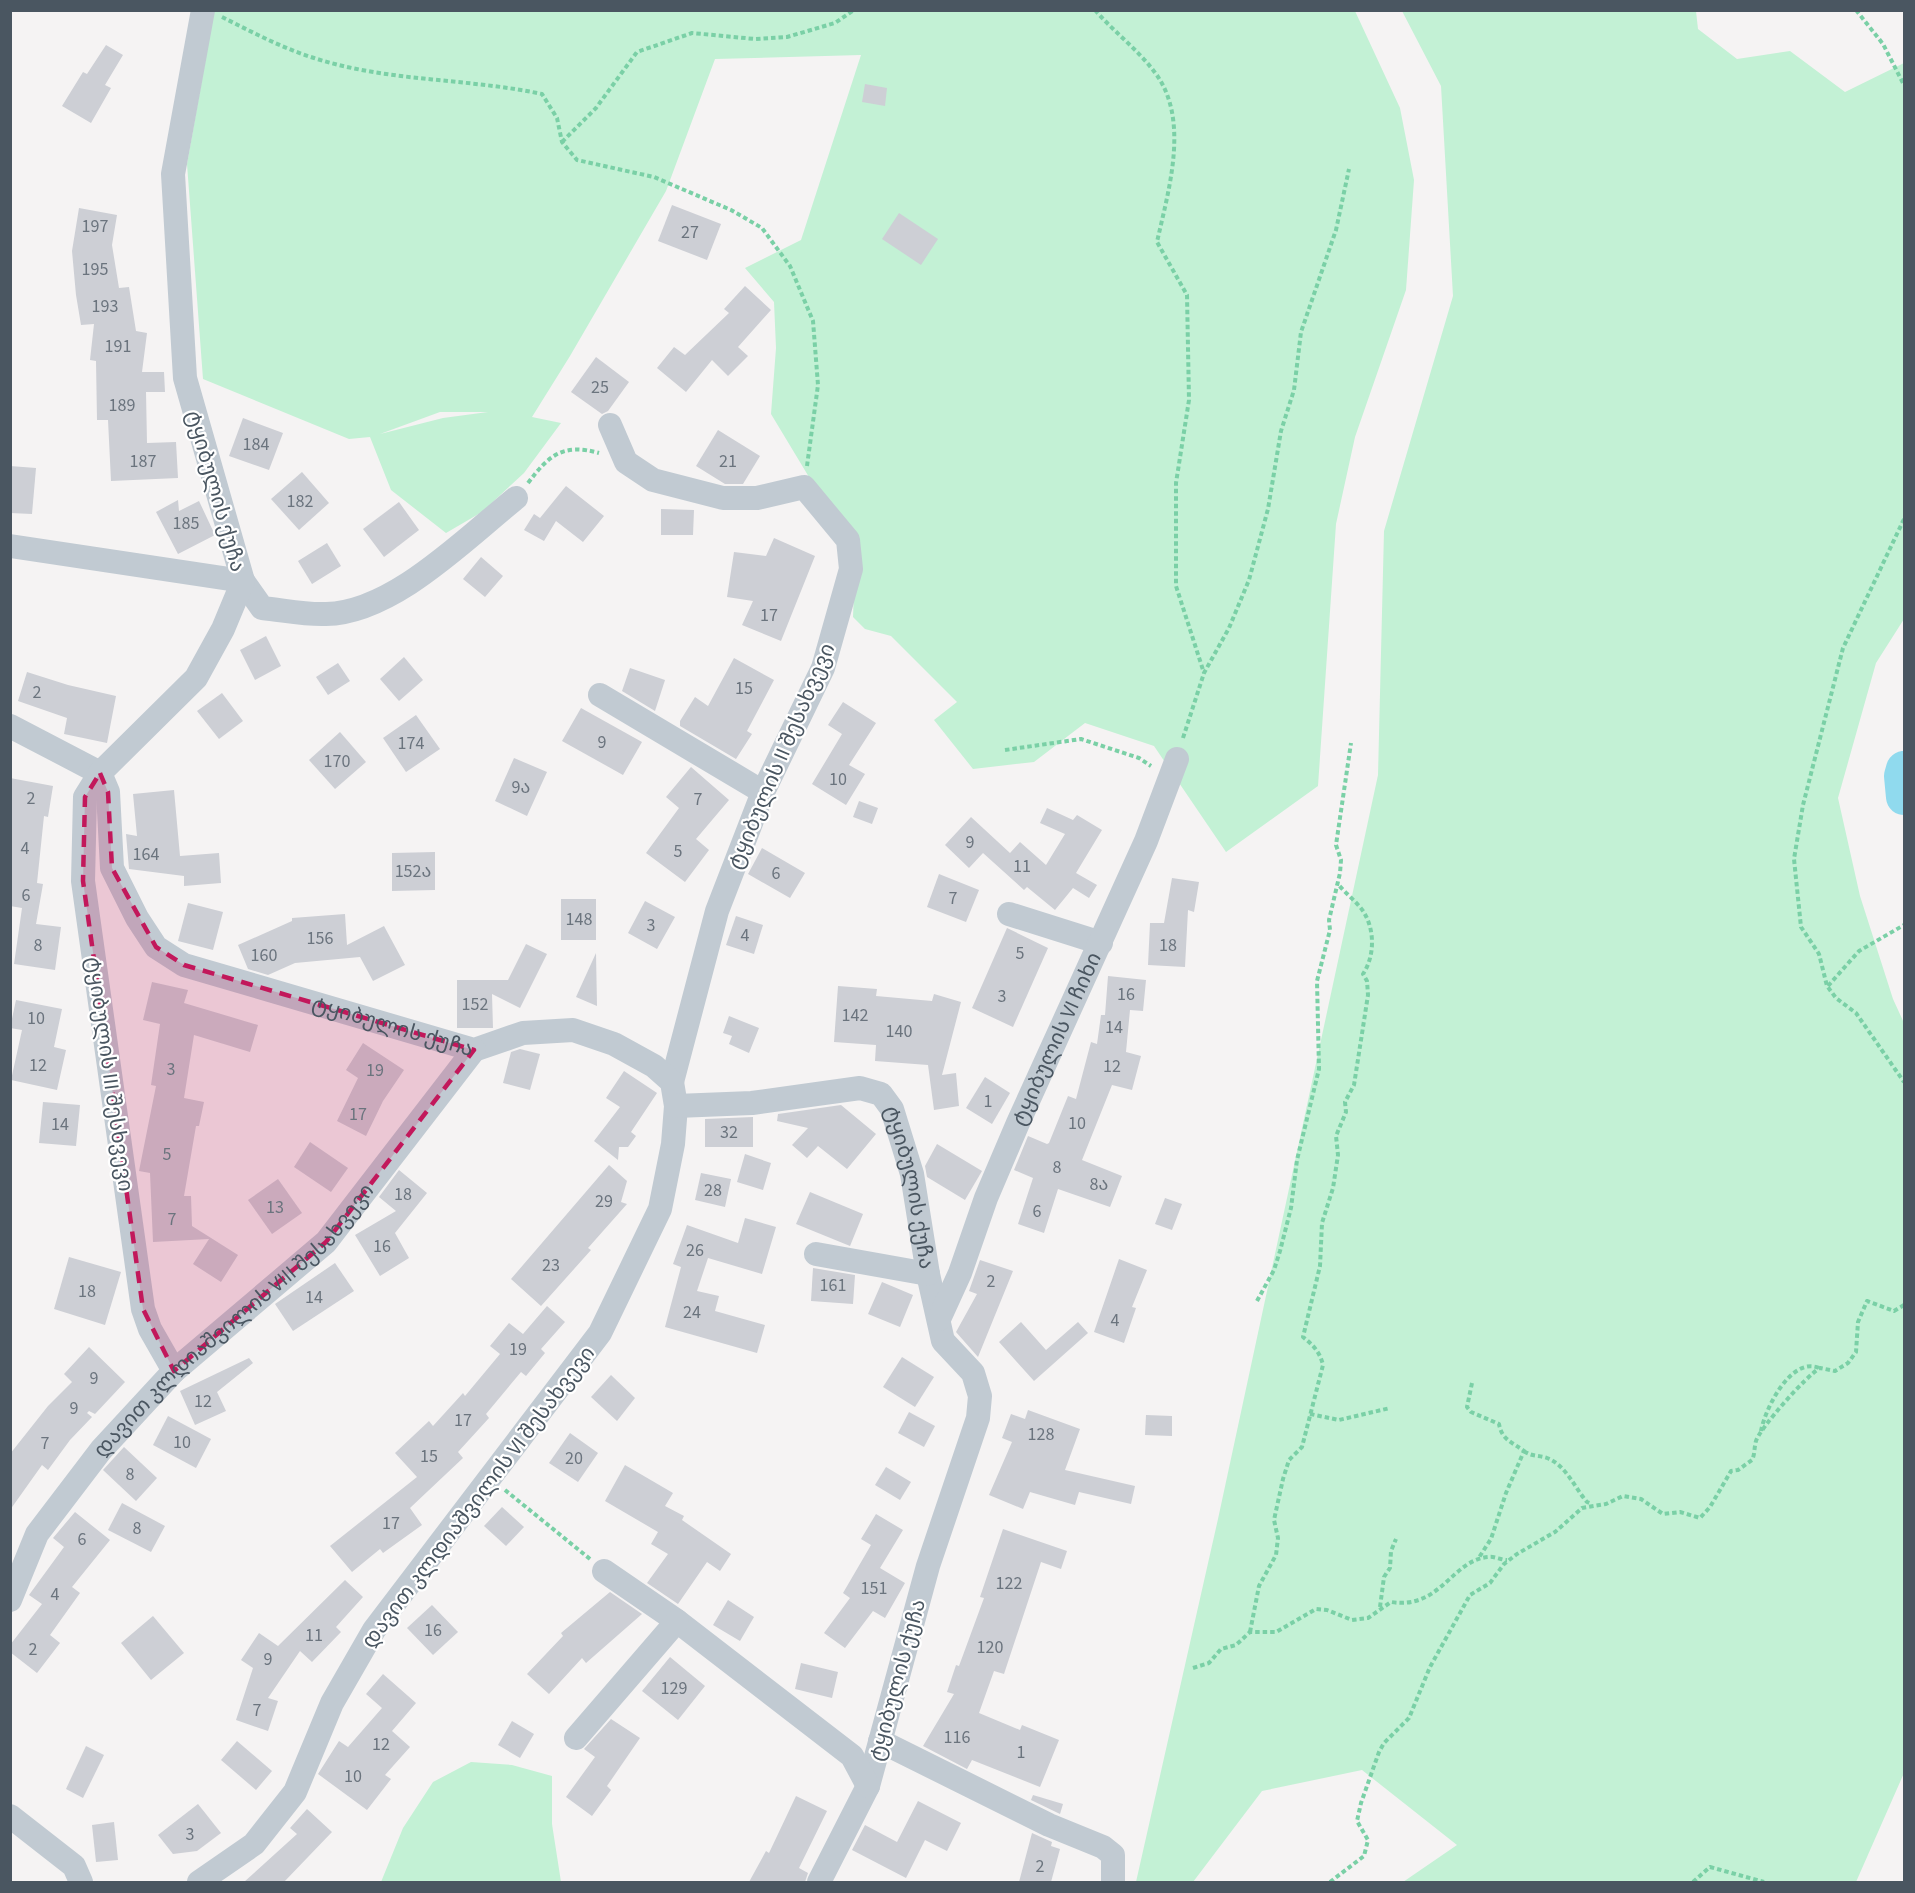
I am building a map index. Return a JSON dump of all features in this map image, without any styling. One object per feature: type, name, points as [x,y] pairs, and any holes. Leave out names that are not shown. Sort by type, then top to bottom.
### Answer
[{"type":"street","name":"ტყიბულის ქუჩა","points":[[212,13],[174,174],[185,378],[243,581],[223,629],[196,678],[100,773],[108,792],[112,868],[137,918],[156,947],[184,965],[474,1050],[523,1033],[573,1030],[614,1044],[654,1066],[674,1094],[752,1103],[860,1088],[881,1094],[892,1109],[912,1174],[928,1274],[944,1341],[973,1373],[980,1396],[978,1418],[928,1566],[867,1786],[819,1882]]},
{"type":"street","points":[[610,425],[626,462],[653,480],[723,498],[757,498],[804,487]]},
{"type":"street","name":"ტყიბულის II შესახვევი","points":[[674,1094],[717,912],[763,792],[823,668],[851,569],[848,540],[804,487]]},
{"type":"street","points":[[10,546],[243,581],[262,608],[327,614],[370,605],[405,587],[516,498]]},
{"type":"street","points":[[600,695],[763,792]]},
{"type":"street","points":[[10,726],[100,773]]},
{"type":"street","name":"ტყიბულის VI ჩიხი","points":[[939,1319],[960,1273],[986,1198],[1146,841],[1173,769]]},
{"type":"street","name":"ტყიბულის III შესხვევი","points":[[100,773],[85,797],[83,881],[143,1309],[150,1329],[174,1371]]},
{"type":"street","points":[[1009,914],[1101,943]]},
{"type":"street","name":"დავით კლდიაშვილის VIII შესახვევი","points":[[10,1600],[37,1534],[101,1450],[174,1371],[326,1242],[474,1050]]},
{"type":"street","name":"დავით კლდიაშვილის VI შესახვევი","points":[[199,1882],[254,1844],[295,1792],[332,1703],[374,1630],[600,1333],[660,1209],[673,1144],[674,1094]]},
{"type":"street","points":[[816,1254],[928,1274]]},
{"type":"street","points":[[604,1571],[677,1621],[852,1756],[867,1786]]},
{"type":"street","points":[[576,1738],[677,1621]]},
{"type":"street","points":[[880,1741],[1049,1825],[1103,1847],[1113,1855],[1113,1882]]},
{"type":"street","points":[[10,1816],[74,1866],[81,1882]]},
{"type":"path","points":[[562,141],[596,108],[637,51],[692,33],[755,39],[787,37],[835,23],[854,10]]},
{"type":"path","points":[[1095,10],[1153,70],[1171,99],[1173,166],[1157,242],[1187,295],[1189,400],[1176,483],[1176,586],[1204,673]]},
{"type":"path","points":[[1856,10],[1883,44],[1905,85]]},
{"type":"path","points":[[212,13],[273,43],[316,59],[372,71],[505,86],[542,94],[557,118],[562,141],[577,160],[654,177],[731,210],[762,228],[790,266],[813,321],[818,385],[804,487]]},
{"type":"path","points":[[1005,750],[1082,740],[1173,769],[1204,673],[1229,628],[1249,580],[1268,509],[1281,431],[1294,390],[1301,332],[1329,253],[1349,169]]},
{"type":"path","points":[[516,498],[546,459],[576,449],[626,462]]},
{"type":"path","points":[[1905,519],[1843,648],[1803,805],[1794,859],[1801,927],[1820,954],[1827,986],[1836,998],[1856,1013],[1905,1082]]},
{"type":"path","points":[[1257,1301],[1274,1270],[1280,1251],[1291,1208],[1297,1160],[1314,1095],[1319,1057],[1317,981],[1330,930],[1329,920],[1341,860],[1336,845],[1351,743]]},
{"type":"path","points":[[1193,1668],[1209,1663],[1221,1649],[1236,1645],[1250,1632],[1259,1586],[1271,1568],[1276,1555],[1278,1538],[1274,1520],[1283,1479],[1289,1460],[1302,1447],[1323,1365],[1313,1345],[1303,1337],[1304,1324],[1312,1304],[1320,1266],[1322,1223],[1333,1188],[1338,1155],[1336,1136],[1346,1112],[1345,1102],[1354,1085],[1368,995],[1363,974],[1370,964],[1372,953],[1368,921],[1362,909],[1337,883]]},
{"type":"path","points":[[1827,986],[1859,951],[1905,925]]},
{"type":"path","points":[[1761,1431],[1763,1419],[1780,1386],[1801,1367],[1811,1365],[1835,1371],[1852,1357],[1856,1352],[1858,1322],[1867,1301],[1894,1311],[1905,1305]]},
{"type":"path","points":[[1330,1882],[1364,1856],[1368,1840],[1357,1821],[1360,1803],[1384,1743],[1409,1718],[1431,1666],[1470,1595],[1490,1583],[1510,1559],[1555,1532],[1582,1508],[1606,1504],[1623,1496],[1641,1500],[1663,1514],[1680,1512],[1700,1518],[1710,1507],[1731,1471],[1738,1470],[1752,1460],[1755,1442],[1761,1431],[1806,1377],[1820,1368]]},
{"type":"path","points":[[1472,1383],[1467,1407],[1471,1412],[1499,1424],[1501,1434],[1509,1443],[1534,1456],[1546,1457],[1557,1464],[1587,1502],[1596,1505]]},
{"type":"path","points":[[1310,1414],[1339,1420],[1390,1408]]},
{"type":"path","points":[[1478,1560],[1491,1539],[1506,1493],[1524,1451]]},
{"type":"path","points":[[489,1478],[604,1571]]},
{"type":"path","points":[[1380,1608],[1384,1577],[1390,1568],[1396,1539]]},
{"type":"path","points":[[1250,1632],[1276,1632],[1316,1609],[1327,1610],[1353,1620],[1368,1618],[1391,1602],[1402,1604],[1420,1600],[1478,1560],[1490,1557],[1510,1559]]},
{"type":"path","points":[[1693,1882],[1710,1867],[1764,1882]]},
{"type":"highlighted area","points":[[100,773],[108,792],[112,868],[156,947],[184,965],[474,1050],[326,1242],[174,1371],[143,1309],[83,881],[85,797]]},
{"type":"green space","points":[[214,11],[1355,11],[1400,108],[1414,180],[1406,290],[1355,437],[1336,524],[1318,786],[1226,852],[1154,746],[1085,723],[1034,762],[973,769],[934,720],[957,702],[891,636],[865,629],[853,617],[856,539],[818,492],[771,414],[776,348],[774,302],[745,268],[801,240],[861,55],[715,59],[666,191],[532,417],[561,423],[524,473],[482,512],[446,533],[391,490],[370,437],[349,439],[203,379],[187,164]],"holes":[[[440,412],[488,412],[443,418],[380,434]]]},
{"type":"green space","points":[[1402,11],[1696,11],[1698,29],[1737,59],[1790,51],[1845,92],[1904,63],[1904,619],[1876,663],[1838,798],[1860,896],[1893,999],[1904,1023],[1904,1773],[1856,1882],[1403,1882],[1457,1845],[1362,1770],[1262,1791],[1193,1882],[1136,1882],[1218,1519],[1378,775],[1384,531],[1453,296],[1441,86]]},
{"type":"green space","points":[[471,1762],[512,1765],[552,1776],[552,1824],[561,1882],[381,1882],[403,1828],[433,1782]]},
{"type":"building","points":[[106,45],[123,55],[105,85],[111,88],[91,123],[62,106],[83,72],[87,74]]},
{"type":"building","points":[[865,84],[887,88],[885,106],[862,102]]},
{"type":"building","points":[[672,205],[721,224],[707,260],[658,241]]},
{"type":"building","points":[[79,208],[117,215],[112,245],[119,288],[129,287],[136,331],[147,333],[142,372],[164,372],[165,392],[146,392],[147,443],[176,442],[178,478],[111,481],[108,420],[97,420],[96,361],[90,360],[94,324],[81,325],[76,295],[72,251]]},
{"type":"building","points":[[899,213],[938,239],[921,265],[882,239]]},
{"type":"building","points":[[745,286],[771,310],[738,347],[748,356],[728,376],[712,360],[686,392],[657,368],[674,347],[685,355],[729,313],[724,309]]},
{"type":"building","points":[[596,357],[629,382],[608,411],[602,414],[571,392]]},
{"type":"building","points":[[243,418],[283,433],[269,470],[229,456]]},
{"type":"building","points":[[718,430],[760,456],[743,484],[725,484],[696,466]]},
{"type":"building","points":[[10,466],[36,468],[32,514],[10,513]]},
{"type":"building","points":[[302,472],[329,503],[299,530],[271,499]]},
{"type":"building","points":[[566,486],[604,516],[583,542],[556,521],[544,541],[524,530],[534,514],[540,518]]},
{"type":"building","points":[[178,500],[179,511],[199,501],[215,535],[178,554],[156,512]]},
{"type":"building","points":[[399,502],[419,530],[384,557],[363,529]]},
{"type":"building","points":[[661,509],[694,510],[693,535],[661,535]]},
{"type":"building","points":[[774,538],[815,556],[781,641],[742,625],[753,601],[727,597],[734,552],[766,556]]},
{"type":"building","points":[[327,543],[341,566],[312,584],[298,561]]},
{"type":"building","points":[[481,557],[503,576],[485,597],[463,579]]},
{"type":"building","points":[[266,636],[281,666],[255,680],[240,650]]},
{"type":"building","points":[[404,657],[423,680],[399,701],[380,679]]},
{"type":"building","points":[[734,658],[774,680],[747,731],[752,734],[736,759],[680,726],[680,721],[695,697],[708,706]]},
{"type":"building","points":[[338,663],[350,681],[328,695],[316,677]]},
{"type":"building","points":[[630,668],[665,680],[655,711],[622,691]]},
{"type":"building","points":[[27,672],[68,685],[116,696],[107,743],[64,734],[67,718],[18,701]]},
{"type":"building","points":[[222,693],[243,721],[219,739],[197,711]]},
{"type":"building","points":[[843,702],[876,723],[849,765],[865,774],[846,805],[812,784],[842,734],[828,725]]},
{"type":"building","points":[[581,708],[642,742],[623,775],[562,741]]},
{"type":"building","points":[[416,715],[440,749],[406,772],[383,738]]},
{"type":"building","points":[[340,732],[366,762],[335,789],[309,760]]},
{"type":"building","points":[[514,758],[547,772],[527,816],[495,801]]},
{"type":"building","points":[[691,767],[729,800],[696,839],[709,850],[685,882],[646,853],[679,808],[666,797]]},
{"type":"building","points":[[10,778],[53,786],[48,817],[44,816],[37,883],[43,884],[36,924],[61,927],[55,970],[14,964],[22,908],[10,906]]},
{"type":"building","points":[[174,790],[180,856],[219,853],[221,883],[184,886],[184,876],[129,869],[126,834],[137,836],[133,794]]},
{"type":"building","points":[[859,801],[878,808],[872,824],[853,817]]},
{"type":"building","points":[[1047,808],[1073,820],[1077,815],[1102,830],[1076,873],[1097,885],[1089,898],[1073,888],[1055,910],[1027,887],[1024,890],[983,853],[969,868],[945,845],[971,817],[1010,853],[1020,842],[1046,865],[1065,834],[1040,823]]},
{"type":"building","points":[[762,848],[805,873],[790,898],[748,874]]},
{"type":"building","points":[[435,852],[435,890],[392,891],[392,853]]},
{"type":"building","points":[[939,874],[979,890],[966,922],[927,907]]},
{"type":"building","points":[[1172,878],[1199,882],[1194,912],[1188,910],[1185,967],[1148,965],[1150,923],[1164,923]]},
{"type":"building","points":[[561,899],[596,899],[596,940],[561,940]]},
{"type":"building","points":[[645,901],[675,917],[657,949],[628,933]]},
{"type":"building","points":[[188,903],[223,912],[213,950],[178,941]]},
{"type":"building","points":[[345,914],[347,945],[384,926],[405,965],[373,981],[360,957],[295,963],[268,975],[248,969],[238,945],[292,921],[292,918]]},
{"type":"building","points":[[736,916],[763,925],[754,954],[726,945]]},
{"type":"building","points":[[1007,928],[1048,948],[1013,1027],[972,1008]]},
{"type":"building","points":[[526,944],[547,954],[520,1008],[492,994],[493,1028],[457,1028],[457,980],[508,980]]},
{"type":"building","points":[[596,953],[597,1006],[576,997]]},
{"type":"building","points":[[1108,976],[1146,980],[1143,1011],[1130,1010],[1126,1052],[1141,1056],[1132,1090],[1112,1085],[1082,1160],[1122,1176],[1110,1207],[1058,1189],[1044,1233],[1018,1224],[1033,1178],[1014,1170],[1028,1136],[1049,1143],[1068,1096],[1076,1099],[1091,1042],[1097,1044],[1101,1015],[1105,1015]]},
{"type":"building","points":[[152,982],[188,990],[184,1003],[258,1025],[250,1052],[194,1035],[184,1098],[204,1102],[199,1126],[196,1126],[184,1196],[191,1196],[192,1226],[238,1255],[221,1282],[193,1264],[209,1239],[153,1242],[150,1173],[139,1171],[156,1086],[151,1085],[160,1024],[143,1020]]},
{"type":"building","points":[[838,986],[877,989],[876,996],[932,1001],[934,994],[961,1002],[942,1075],[956,1073],[959,1106],[934,1110],[928,1065],[875,1061],[876,1045],[834,1042]]},
{"type":"building","points":[[16,1000],[62,1009],[54,1047],[66,1050],[57,1090],[11,1080],[22,1030],[10,1028]]},
{"type":"building","points":[[729,1016],[759,1028],[749,1053],[729,1044],[732,1036],[723,1033]]},
{"type":"building","points":[[363,1043],[404,1070],[383,1101],[366,1136],[337,1121],[358,1078],[346,1070]]},
{"type":"building","points":[[520,1049],[540,1054],[530,1090],[503,1083],[511,1052]]},
{"type":"building","points":[[624,1071],[657,1093],[631,1132],[636,1136],[628,1147],[619,1147],[618,1160],[594,1141],[620,1107],[606,1098]]},
{"type":"building","points":[[985,1077],[1010,1093],[992,1124],[966,1108]]},
{"type":"building","points":[[43,1102],[80,1105],[76,1146],[39,1143]]},
{"type":"building","points":[[841,1105],[876,1134],[847,1169],[818,1146],[807,1158],[792,1145],[808,1128],[777,1121],[778,1114]]},
{"type":"building","points":[[753,1117],[753,1147],[705,1147],[705,1119]]},
{"type":"building","points":[[310,1142],[348,1168],[331,1192],[294,1167]]},
{"type":"building","points":[[937,1144],[982,1171],[965,1200],[927,1177],[925,1166]]},
{"type":"building","points":[[745,1154],[771,1163],[763,1190],[737,1182]]},
{"type":"building","points":[[609,1165],[627,1181],[621,1202],[627,1204],[588,1248],[591,1250],[541,1306],[511,1279]]},
{"type":"building","points":[[399,1170],[427,1193],[395,1233],[409,1258],[380,1276],[355,1235],[396,1211],[379,1197]]},
{"type":"building","points":[[701,1173],[731,1179],[725,1207],[695,1200]]},
{"type":"building","points":[[278,1179],[302,1213],[272,1234],[248,1200]]},
{"type":"building","points":[[810,1192],[863,1214],[850,1246],[796,1224]]},
{"type":"building","points":[[1165,1198],[1182,1204],[1172,1230],[1155,1224]]},
{"type":"building","points":[[745,1218],[776,1227],[762,1274],[708,1258],[697,1291],[719,1296],[715,1311],[765,1325],[757,1353],[665,1327],[681,1267],[673,1264],[687,1225],[738,1243]]},
{"type":"building","points":[[69,1257],[121,1272],[105,1325],[54,1309]]},
{"type":"building","points":[[1119,1259],[1147,1270],[1132,1307],[1136,1308],[1124,1343],[1094,1332]]},
{"type":"building","points":[[980,1260],[1013,1271],[978,1357],[956,1332],[977,1294],[969,1291]]},
{"type":"building","points":[[335,1263],[354,1291],[293,1331],[275,1304]]},
{"type":"building","points":[[813,1268],[855,1275],[853,1304],[811,1301]]},
{"type":"building","points":[[882,1282],[913,1295],[900,1327],[868,1314]]},
{"type":"building","points":[[547,1306],[565,1322],[541,1349],[545,1353],[526,1376],[521,1372],[486,1414],[489,1418],[458,1452],[463,1458],[410,1508],[422,1525],[383,1553],[380,1549],[352,1572],[330,1546],[417,1477],[395,1453],[429,1421],[433,1426],[463,1393],[465,1396],[500,1354],[490,1346],[509,1323],[523,1334]]},
{"type":"building","points":[[1021,1322],[1046,1350],[1078,1322],[1088,1333],[1034,1381],[999,1342]]},
{"type":"building","points":[[89,1347],[125,1382],[95,1414],[89,1411],[87,1413],[92,1417],[70,1440],[48,1470],[42,1465],[10,1510],[10,1454],[48,1406],[72,1382],[64,1374]]},
{"type":"building","points":[[902,1357],[934,1377],[915,1407],[883,1387]]},
{"type":"building","points":[[249,1358],[253,1363],[217,1392],[226,1411],[195,1425],[180,1391]]},
{"type":"building","points":[[611,1375],[635,1398],[617,1421],[591,1397]]},
{"type":"building","points":[[1028,1410],[1080,1429],[1065,1470],[1135,1486],[1131,1504],[1079,1492],[1075,1505],[1030,1492],[1023,1509],[989,1495],[1012,1442],[1002,1438],[1011,1414],[1025,1419]]},
{"type":"building","points":[[909,1412],[935,1426],[924,1447],[898,1433]]},
{"type":"building","points":[[1146,1415],[1172,1416],[1172,1436],[1145,1435]]},
{"type":"building","points":[[168,1416],[211,1439],[196,1468],[153,1445]]},
{"type":"building","points":[[570,1433],[598,1453],[578,1482],[549,1463]]},
{"type":"building","points":[[124,1447],[157,1478],[136,1501],[103,1470]]},
{"type":"building","points":[[625,1465],[673,1493],[665,1506],[684,1516],[682,1520],[731,1554],[720,1571],[707,1562],[678,1604],[647,1583],[668,1554],[651,1544],[658,1532],[605,1501]]},
{"type":"building","points":[[886,1467],[911,1482],[900,1500],[875,1485]]},
{"type":"building","points":[[122,1503],[165,1526],[151,1552],[108,1530]]},
{"type":"building","points":[[502,1507],[524,1527],[506,1546],[484,1526]]},
{"type":"building","points":[[75,1512],[110,1540],[72,1587],[80,1593],[50,1635],[60,1643],[37,1673],[10,1652],[10,1645],[42,1604],[29,1595],[64,1547],[53,1538]]},
{"type":"building","points":[[876,1514],[903,1530],[880,1568],[905,1583],[885,1618],[873,1611],[845,1648],[824,1633],[850,1598],[843,1593],[871,1545],[861,1539]]},
{"type":"building","points":[[1003,1529],[1067,1551],[1061,1569],[1041,1562],[1004,1674],[994,1671],[979,1713],[1020,1730],[1022,1725],[1059,1740],[1040,1787],[972,1760],[967,1769],[923,1746],[954,1694],[947,1692],[984,1598],[980,1597]]},
{"type":"building","points":[[345,1580],[363,1597],[336,1627],[341,1632],[312,1662],[300,1651],[268,1698],[278,1701],[268,1731],[236,1720],[253,1668],[241,1660],[259,1633],[278,1646]]},
{"type":"building","points":[[610,1592],[642,1614],[586,1663],[582,1658],[549,1694],[527,1674],[563,1636],[561,1633]]},
{"type":"building","points":[[728,1600],[754,1617],[740,1641],[713,1625]]},
{"type":"building","points":[[432,1605],[458,1632],[433,1655],[407,1628]]},
{"type":"building","points":[[153,1616],[184,1653],[151,1680],[121,1643]]},
{"type":"building","points":[[670,1657],[705,1686],[678,1720],[642,1691]]},
{"type":"building","points":[[801,1663],[838,1672],[832,1698],[795,1689]]},
{"type":"building","points":[[383,1674],[416,1703],[392,1731],[410,1747],[385,1775],[391,1779],[367,1810],[318,1774],[339,1741],[348,1747],[382,1708],[366,1694]]},
{"type":"building","points":[[611,1719],[640,1738],[607,1786],[611,1790],[592,1816],[566,1797],[595,1757],[584,1749]]},
{"type":"building","points":[[512,1721],[534,1734],[520,1758],[498,1745]]},
{"type":"building","points":[[237,1741],[272,1771],[256,1790],[221,1760]]},
{"type":"building","points":[[86,1746],[104,1755],[83,1798],[66,1789]]},
{"type":"building","points":[[1033,1795],[1063,1804],[1060,1814],[1031,1800]]},
{"type":"building","points":[[796,1796],[827,1811],[799,1868],[808,1873],[805,1882],[749,1882],[766,1851],[769,1853]]},
{"type":"building","points":[[918,1801],[961,1823],[947,1851],[925,1840],[906,1878],[852,1850],[865,1825],[897,1842]]},
{"type":"building","points":[[198,1804],[221,1833],[197,1851],[173,1854],[158,1835]]},
{"type":"building","points":[[307,1809],[332,1832],[284,1882],[244,1882],[297,1834],[290,1828]]},
{"type":"building","points":[[114,1822],[118,1860],[96,1862],[92,1825]]},
{"type":"building","points":[[1032,1833],[1052,1842],[1051,1846],[1060,1849],[1051,1882],[1019,1882]]},
{"type":"waterway","points":[[1904,769],[1902,776],[1904,797]]}]
